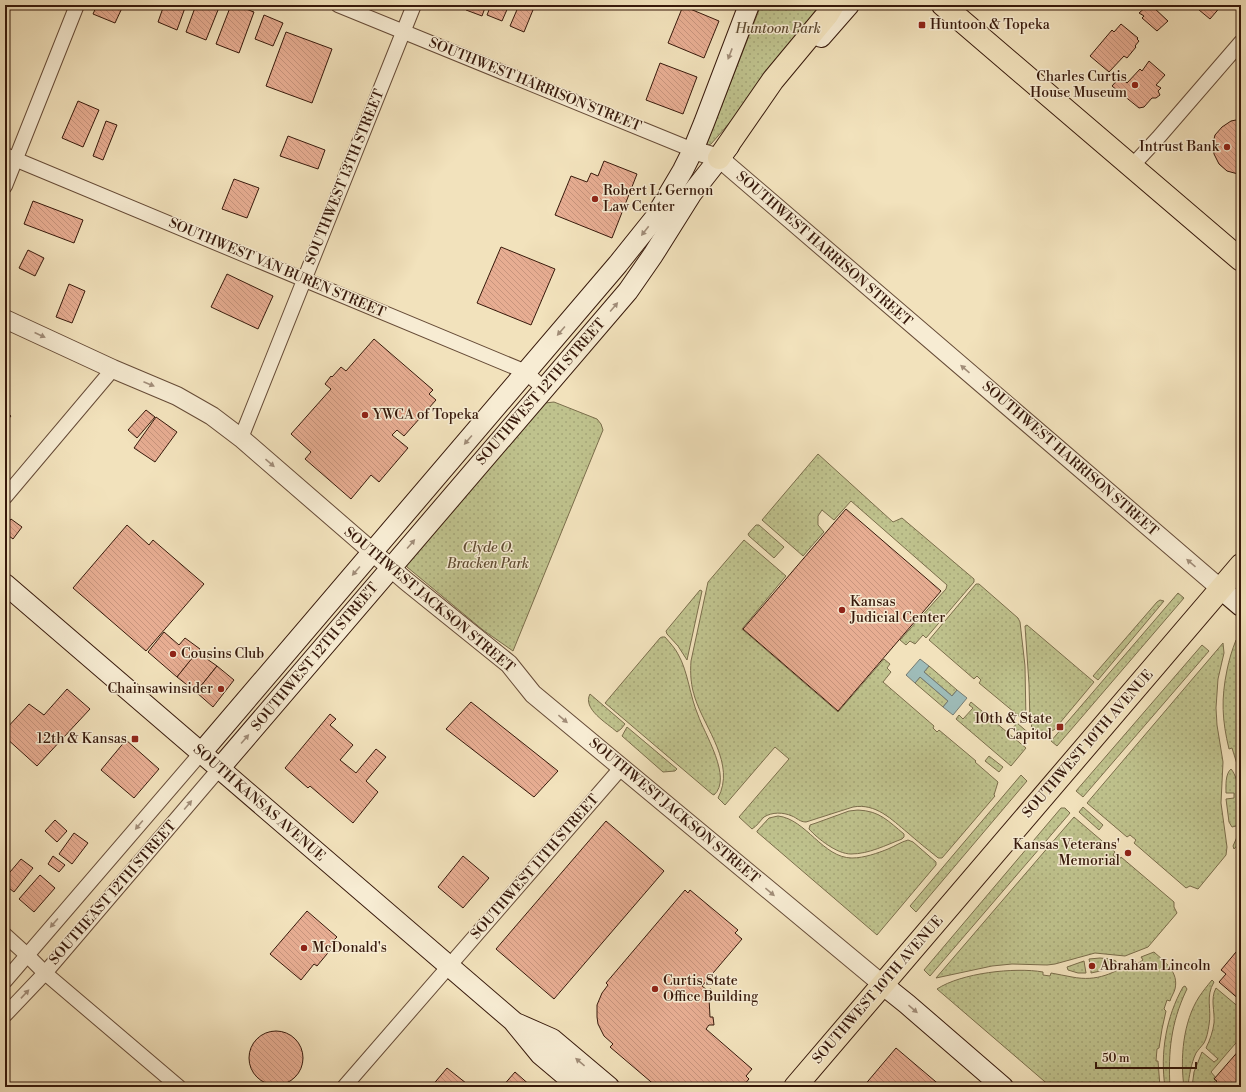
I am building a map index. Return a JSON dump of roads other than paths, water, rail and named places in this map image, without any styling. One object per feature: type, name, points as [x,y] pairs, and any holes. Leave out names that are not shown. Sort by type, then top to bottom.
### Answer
[{"type":"main road","name":"SOUTHWEST 12TH STREET","points":[[201,753],[654,220],[670,194],[693,150],[749,5]]},
{"type":"main road","points":[[719,158],[773,80],[827,15],[833,5]]},
{"type":"main road","name":"SOUTHWEST 12TH STREET","points":[[219,769],[628,291],[653,255],[692,193],[719,158],[849,5]]},
{"type":"main road","points":[[943,5],[1241,260]]},
{"type":"main road","name":"SOUTHWEST 10TH AVENUE","points":[[795,1087],[1241,565]]},
{"type":"main road","name":"SOUTH KANSAS AVENUE","points":[[5,584],[513,1021],[540,1054],[579,1087]]},
{"type":"main road","name":"SOUTHWEST HARRISON STREET","points":[[1221,589],[1241,606]]},
{"type":"main road","name":"SOUTHWEST JACKSON STREET","points":[[882,984],[1003,1087]]},
{"type":"main road","name":"SOUTH KANSAS AVENUE","points":[[513,1021],[552,1039],[609,1087]]},
{"type":"street","points":[[5,186],[10,157],[77,5]]},
{"type":"street","name":"SOUTHWEST HARRISON STREET","points":[[338,5],[693,150],[719,158],[1221,589]]},
{"type":"street","name":"SOUTHWEST 13TH STREET","points":[[241,438],[414,5]]},
{"type":"street","points":[[1132,166],[1241,42]]},
{"type":"street","name":"SOUTHWEST VAN BUREN STREET","points":[[10,157],[526,372],[544,389]]},
{"type":"street","name":"SOUTHWEST JACKSON STREET","points":[[5,319],[177,396],[212,416],[241,438],[391,568],[509,664],[533,694],[882,984]]},
{"type":"street","points":[[5,497],[113,368]]},
{"type":"street","name":"SOUTHEAST 12TH STREET","points":[[5,981],[201,753]]},
{"type":"street","name":"SOUTHWEST 11TH STREET","points":[[344,1087],[621,768]]},
{"type":"street","name":"SOUTHEAST 12TH STREET","points":[[5,1015],[45,973],[219,769]]},
{"type":"street","points":[[5,935],[45,973],[179,1087]]},
{"type":"water","points":[[920,659],[929,666],[924,672],[952,696],[957,690],[967,698],[953,715],[943,707],[948,701],[920,677],[915,683],[906,675]]},
{"type":"place","name":"Huntoon & Topeka","points":[[922,25]]},
{"type":"place","name":"Charles Curtis House Museum","points":[[1135,85]]},
{"type":"place","name":"Intrust Bank","points":[[1227,147]]},
{"type":"place","name":"Robert L. Gernon Law Center","points":[[595,199]]},
{"type":"place","name":"YWCA of Topeka","points":[[365,415]]},
{"type":"place","name":"Kansas Judicial Center","points":[[842,610]]},
{"type":"place","name":"Cousins Club","points":[[173,654]]},
{"type":"place","name":"Chainsawinsider","points":[[221,689]]},
{"type":"place","name":"10th & State Capitol","points":[[1060,727]]},
{"type":"place","name":"12th & Kansas","points":[[135,739]]},
{"type":"place","name":"Kansas Veterans' Memorial","points":[[1128,853]]},
{"type":"place","name":"McDonald's","points":[[304,948]]},
{"type":"place","name":"Abraham Lincoln","points":[[1092,966]]},
{"type":"place","name":"Curtis State Office Building","points":[[655,989]]},
{"type":"park label","name":"Huntoon Park","points":[[778,29]]},
{"type":"park label","name":"Clyde O. Bracken Park","points":[[488,556]]}]
